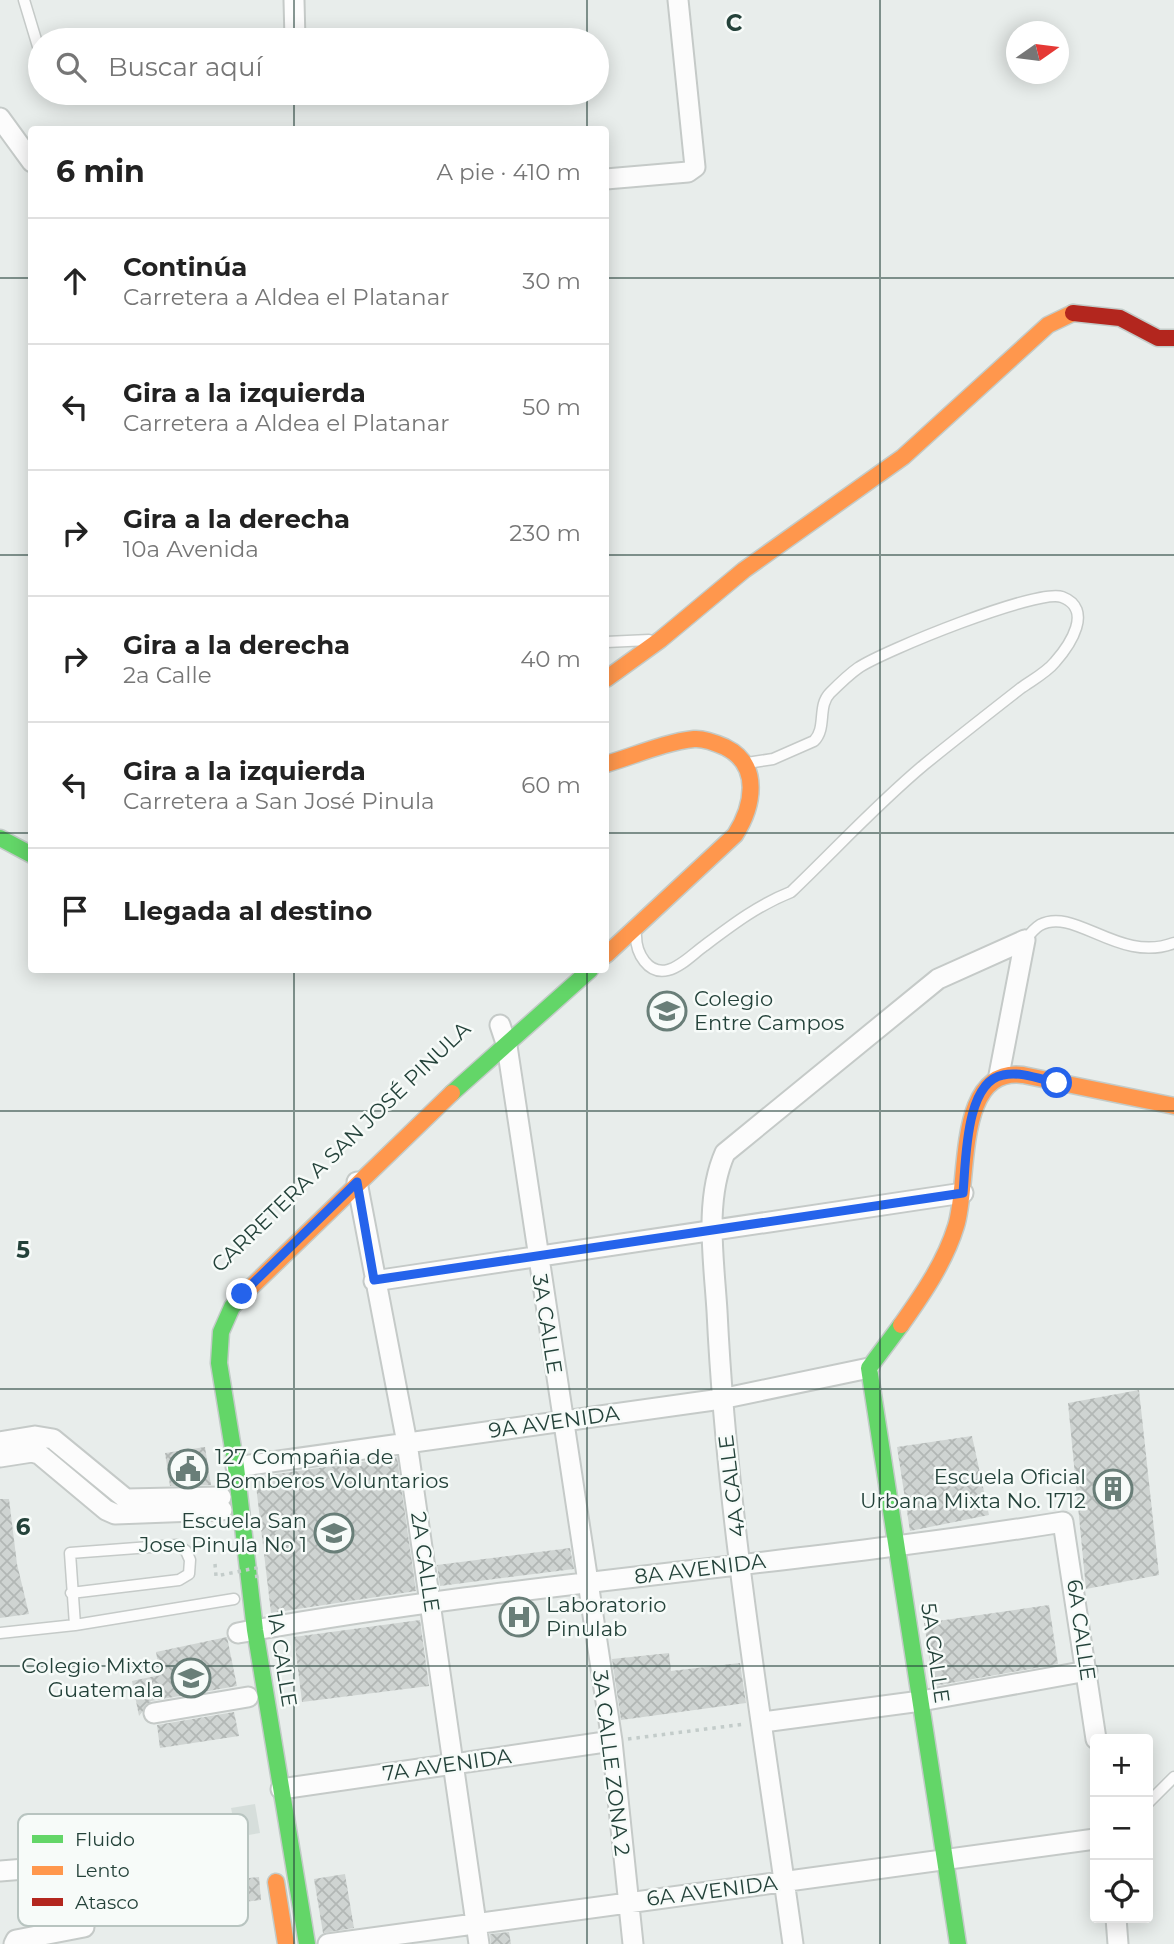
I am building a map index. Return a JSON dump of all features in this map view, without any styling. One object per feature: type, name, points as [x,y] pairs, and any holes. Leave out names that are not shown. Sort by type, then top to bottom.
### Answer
[{"type":"main road","points":[[609,677],[660,640],[744,570],[824,516],[903,457],[1048,325],[1074,313],[1120,318],[1158,338],[1174,338]]},
{"type":"main road","points":[[609,763],[695,739],[721,746],[743,764],[751,777],[753,793],[747,820],[735,835],[609,952]]},
{"type":"main road","points":[[683,758],[702,755],[726,768]]},
{"type":"main road","points":[[609,780],[629,774]]},
{"type":"main road","points":[[728,811],[735,796],[734,785]]},
{"type":"main road","points":[[0,838],[28,853]]},
{"type":"main road","name":"CARRETERA A SAN JOSÉ PINULA","points":[[214,1381],[219,1341],[232,1307],[256,1279],[357,1182],[587,973]]},
{"type":"main road","points":[[869,1368],[934,1278],[956,1227],[963,1193],[972,1109],[989,1081],[999,1075],[1027,1076],[1174,1106]]},
{"type":"main road","points":[[202,1357],[214,1381],[209,1407]]},
{"type":"main road","name":"5A CALLE","points":[[869,1368],[958,1944]]},
{"type":"main road","name":"1A CALLE","points":[[214,1381],[236,1467],[239,1618],[252,1697],[281,1789],[307,1944]]},
{"type":"main road","points":[[273,1862],[286,1944]]},
{"type":"street","points":[[294,0],[295,28]]},
{"type":"street","points":[[609,179],[688,172],[695,167],[678,0]]},
{"type":"street","points":[[0,118],[28,156]]},
{"type":"street","points":[[999,1075],[1025,940]]},
{"type":"street","name":"4A CALLE","points":[[793,1944],[721,1399],[713,1228],[718,1169],[725,1153],[938,979],[1025,940]]},
{"type":"street","name":"3A CALLE","points":[[500,1025],[507,1046],[586,1583]]},
{"type":"street","name":"2A CALLE","points":[[357,1182],[407,1443],[477,1934]]},
{"type":"street","points":[[374,1280],[963,1193]]},
{"type":"street","name":"9A AVENIDA","points":[[236,1467],[721,1399],[869,1368]]},
{"type":"street","points":[[0,1442],[35,1436],[53,1440],[127,1499],[222,1504],[115,1514],[106,1510],[39,1454],[32,1452],[0,1457]]},
{"type":"street","name":"8A AVENIDA","points":[[239,1618],[431,1601],[586,1583],[898,1546],[1062,1522]]},
{"type":"street","name":"6A CALLE","points":[[1062,1522],[1065,1524],[1095,1734]]},
{"type":"street","name":"3A CALLE ZONA 2","points":[[586,1583],[612,1741],[633,1944]]},
{"type":"street","points":[[763,1722],[921,1701],[1087,1671]]},
{"type":"street","points":[[154,1713],[252,1697]]},
{"type":"street","name":"7A AVENIDA","points":[[281,1789],[612,1741]]},
{"type":"street","name":"6A AVENIDA","points":[[328,1944],[477,1934],[628,1901],[785,1883],[1090,1840]]},
{"type":"street","points":[[0,1871],[18,1870]]},
{"type":"street","points":[[1116,1923],[1118,1944]]},
{"type":"street","points":[[14,1944],[16,1940],[84,1927]]},
{"type":"lane","points":[[24,0],[32,28]]},
{"type":"lane","points":[[636,926],[636,948],[643,961],[653,968],[672,969],[763,903],[791,892],[923,765],[1054,664],[1076,630],[1079,621],[1077,610],[1071,603],[1056,595],[910,640],[858,668],[828,695],[822,707],[819,736],[814,741],[773,759],[743,764]]},
{"type":"lane","points":[[609,642],[660,640]]},
{"type":"lane","points":[[1025,940],[1039,925],[1059,920],[1115,943],[1145,950],[1174,943]]},
{"type":"lane","points":[[71,1593],[179,1580],[189,1574],[190,1560],[187,1550],[177,1545],[71,1553],[71,1593],[75,1625]]},
{"type":"lane","points":[[0,1633],[75,1625],[239,1618]]},
{"type":"lane","points":[[1153,1798],[1174,1777]]},
{"type":"path","points":[[215,1564],[216,1576],[256,1568],[257,1580]]},
{"type":"path","points":[[612,1741],[763,1722]]},
{"type":"shaded area","points":[[255,1804],[260,1833],[248,1835],[248,1814],[232,1814],[231,1808]]},
{"type":"building","name":"Escuela Oficial Urbana Mixta No. 1712","points":[[1139,1390],[1159,1575],[1086,1589],[1068,1403]]},
{"type":"building","points":[[972,1436],[989,1515],[910,1531],[897,1447]]},
{"type":"building","name":"127 Compañia de Bomberos Voluntarios","points":[[205,1447],[211,1485],[170,1486],[165,1453]]},
{"type":"building","name":"Escuela San Jose Pinula No 1","points":[[397,1457],[416,1591],[271,1613],[255,1477]]},
{"type":"building","points":[[0,1499],[9,1499],[17,1564],[29,1614],[0,1618]]},
{"type":"building","points":[[570,1548],[574,1569],[440,1586],[437,1565]]},
{"type":"building","name":"Laboratorio Pinulab","points":[[527,1602],[531,1629],[511,1632],[507,1605]]},
{"type":"building","points":[[1049,1605],[1058,1664],[934,1686],[924,1623]]},
{"type":"building","points":[[420,1620],[429,1686],[302,1702],[294,1637]]},
{"type":"building","name":"Colegio Mixto Guatemala","points":[[227,1637],[237,1686],[151,1701],[139,1716],[132,1681],[160,1675],[156,1652]]},
{"type":"building","points":[[669,1653],[671,1671],[740,1663],[746,1703],[621,1720],[612,1659]]},
{"type":"building","points":[[234,1712],[239,1736],[160,1748],[157,1725]]},
{"type":"building","points":[[345,1874],[354,1928],[323,1933],[314,1879]]},
{"type":"building","points":[[259,1877],[261,1900],[248,1902],[248,1878]]},
{"type":"building","points":[[509,1932],[511,1944],[491,1944],[490,1934]]},
{"type":"traffic: fast","points":[[0,838],[28,853]]},
{"type":"traffic: fast","points":[[452,1093],[587,973]]},
{"type":"traffic: fast","points":[[245,1293],[232,1307],[221,1332],[219,1363],[236,1467],[255,1630],[307,1944]]},
{"type":"traffic: fast","points":[[901,1325],[869,1368],[958,1944]]},
{"type":"traffic: slow","points":[[609,677],[660,640],[744,570],[903,457],[1048,325],[1073,313]]},
{"type":"traffic: slow","points":[[609,763],[672,743],[702,739],[725,747],[737,755],[745,764],[751,787],[750,800],[735,835],[609,952]]},
{"type":"traffic: slow","points":[[901,1325],[933,1277],[956,1226],[969,1131],[975,1108],[985,1089],[1001,1077],[1023,1075],[1174,1106]]},
{"type":"traffic: slow","points":[[245,1293],[452,1093]]},
{"type":"traffic: slow","points":[[276,1882],[286,1944]]},
{"type":"traffic: jam","points":[[1073,313],[1120,318],[1158,338],[1174,338]]},
{"type":"place","name":"Colegio Entre Campos","points":[[667,1011]]},
{"type":"place","name":"127 Compañia de Bomberos Voluntarios","points":[[188,1469]]},
{"type":"place","name":"Escuela Oficial Urbana Mixta No. 1712","points":[[1113,1489]]},
{"type":"place","name":"Escuela San Jose Pinula No 1","points":[[334,1533]]},
{"type":"place","name":"Laboratorio Pinulab","points":[[519,1617]]},
{"type":"place","name":"Colegio Mixto Guatemala","points":[[191,1678]]},
{"type":"route","points":[[242,1294],[357,1182],[374,1280],[963,1193],[972,1109],[989,1081],[999,1075],[1009,1074],[1057,1083]]}]
